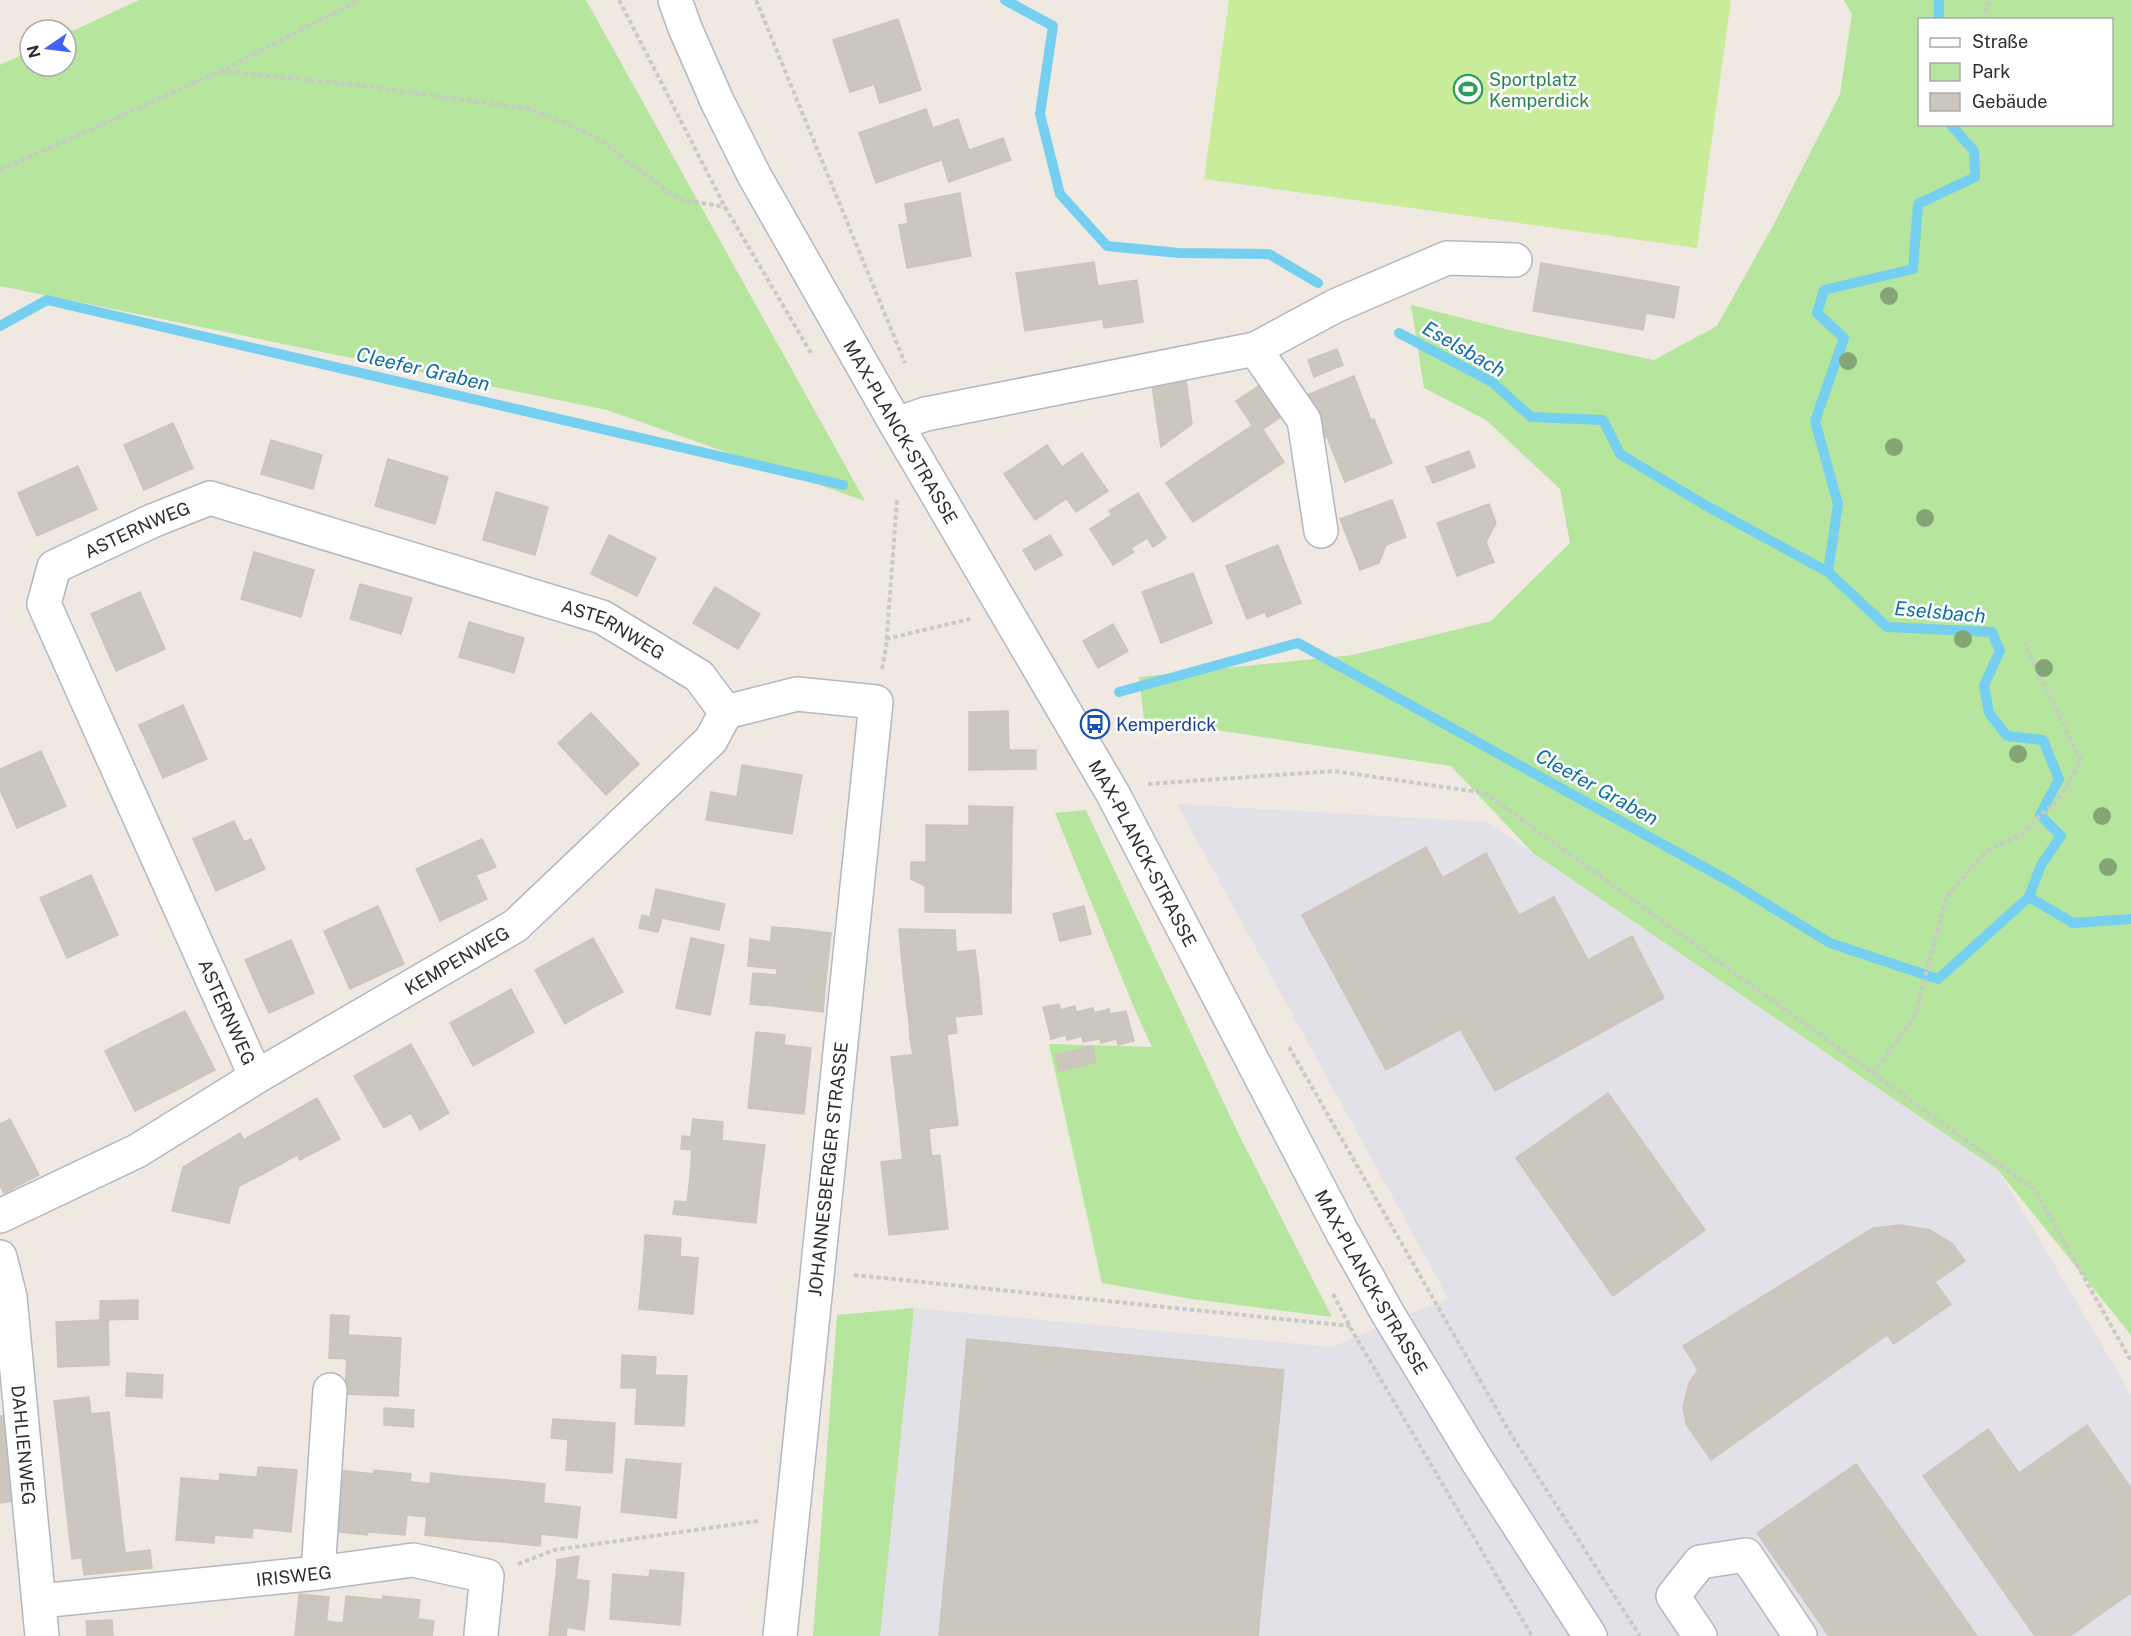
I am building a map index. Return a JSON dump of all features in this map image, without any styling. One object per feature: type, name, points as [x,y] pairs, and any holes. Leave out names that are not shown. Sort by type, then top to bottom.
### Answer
[{"type":"street","name":"MAX-PLANCK-STRASSE","points":[[675,0],[717,101],[753,175],[1113,794],[1336,1220],[1388,1314],[1476,1459],[1590,1636]]},
{"type":"street","points":[[896,424],[926,414],[1256,349],[1335,306],[1447,258],[1515,260]]},
{"type":"street","points":[[1256,349],[1304,420],[1321,531]]},
{"type":"street","name":"ASTERNWEG","points":[[256,1077],[44,604],[54,567],[152,521],[210,498],[602,617],[699,676],[726,712]]},
{"type":"street","name":"JOHANNESBERGER STRASSE","points":[[726,712],[797,694],[876,702],[780,1636]]},
{"type":"street","name":"KEMPENWEG","points":[[0,1216],[137,1151],[256,1077],[515,926],[711,740],[726,712]]},
{"type":"street","name":"DAHLIENWEG","points":[[0,1257],[10,1297],[42,1636]]},
{"type":"street","points":[[318,1573],[330,1390]]},
{"type":"street","points":[[1700,1636],[1673,1596],[1700,1562],[1746,1555],[1800,1636]]},
{"type":"street","name":"IRISWEG","points":[[40,1601],[318,1573],[413,1560],[487,1576]]},
{"type":"street","points":[[481,1634],[487,1576]]},
{"type":"path","points":[[0,170],[221,71],[360,0]]},
{"type":"path","points":[[1984,18],[1989,0]]},
{"type":"path","points":[[221,71],[357,85],[531,109],[594,136],[678,199],[726,207]]},
{"type":"path","points":[[897,500],[886,639],[979,616]]},
{"type":"path","points":[[1873,1072],[1915,1016],[1946,898],[1991,848],[2021,835],[2040,815],[2057,802],[2081,761],[2024,643]]},
{"type":"path","points":[[1113,794],[1138,784],[1334,771],[1485,793],[2035,1190],[2131,1361]]},
{"type":"path","points":[[817,1271],[1350,1327],[1388,1314]]},
{"type":"path","points":[[487,1576],[554,1550],[792,1516]]},
{"type":"shaded area","points":[[1177,804],[1487,822],[1998,1170],[2131,1394],[2131,1636],[880,1636],[914,1308],[1332,1347],[1448,1298]]},
{"type":"green space","points":[[139,0],[586,0],[865,501],[607,410],[0,286],[0,65],[18,57],[18,78],[78,78],[78,28]]},
{"type":"green space","name":"Sportplatz Kemperdick","points":[[1229,0],[1731,0],[1697,248],[1204,179]]},
{"type":"green space","points":[[1844,0],[2131,0],[2131,1335],[1998,1170],[1533,853],[1451,766],[1144,719],[1139,677],[1353,655],[1491,621],[1570,543],[1560,489],[1486,420],[1424,388],[1411,305],[1509,330],[1654,360],[1717,326],[1775,222],[1840,94],[1852,14]]},
{"type":"green space","points":[[1086,810],[1238,1133],[1332,1317],[1192,1299],[1102,1283],[1049,1044],[1152,1047],[1055,813]]},
{"type":"green space","points":[[914,1308],[880,1636],[813,1636],[837,1315]]},
{"type":"building","points":[[898,19],[915,71],[850,92],[833,40]]},
{"type":"building","points":[[915,71],[921,90],[880,103],[874,84]]},
{"type":"building","points":[[926,109],[933,128],[958,119],[969,150],[876,183],[859,133]]},
{"type":"building","points":[[1003,138],[1011,160],[949,182],[942,160]]},
{"type":"building","points":[[960,193],[963,213],[908,223],[905,204]]},
{"type":"building","points":[[963,213],[971,256],[907,268],[899,225]]},
{"type":"building","points":[[1094,262],[1103,319],[1025,331],[1016,273]]},
{"type":"building","points":[[1541,263],[1652,282],[1643,330],[1533,311]]},
{"type":"building","points":[[1137,280],[1143,322],[1104,328],[1098,286]]},
{"type":"building","points":[[1652,282],[1679,287],[1674,318],[1646,313]]},
{"type":"building","points":[[1337,349],[1343,365],[1314,377],[1308,360]]},
{"type":"building","points":[[1354,376],[1371,420],[1324,438],[1307,395]]},
{"type":"building","points":[[1186,380],[1192,424],[1161,447],[1152,386]]},
{"type":"building","points":[[1263,383],[1284,415],[1263,429],[1258,422],[1252,425],[1236,401]]},
{"type":"building","points":[[1374,419],[1392,463],[1345,482],[1327,437]]},
{"type":"building","points":[[1258,422],[1284,462],[1239,492],[1212,452]]},
{"type":"building","points":[[173,423],[193,468],[144,490],[124,445]]},
{"type":"building","points":[[271,440],[322,455],[313,489],[261,474]]},
{"type":"building","points":[[1047,445],[1062,467],[1082,453],[1098,477],[1035,520],[1004,474]]},
{"type":"building","points":[[1469,451],[1475,467],[1433,483],[1426,467]]},
{"type":"building","points":[[1212,452],[1239,492],[1193,522],[1166,483]]},
{"type":"building","points":[[388,459],[448,477],[435,524],[375,506]]},
{"type":"building","points":[[78,466],[97,509],[37,536],[18,493]]},
{"type":"building","points":[[1098,477],[1108,491],[1076,512],[1066,498]]},
{"type":"building","points":[[496,492],[548,507],[535,555],[483,540]]},
{"type":"building","points":[[1138,493],[1166,538],[1153,547],[1147,538],[1131,548],[1134,552],[1113,565],[1090,529],[1112,515],[1109,511]]},
{"type":"building","points":[[1392,500],[1406,537],[1386,545],[1379,563],[1360,570],[1340,519]]},
{"type":"building","points":[[1489,504],[1496,523],[1486,542],[1494,562],[1457,576],[1437,523]]},
{"type":"building","points":[[609,535],[656,558],[637,596],[591,574]]},
{"type":"building","points":[[1050,535],[1062,555],[1035,570],[1023,550]]},
{"type":"building","points":[[1278,545],[1301,603],[1267,617],[1265,612],[1247,619],[1226,566]]},
{"type":"building","points":[[254,552],[314,570],[301,617],[241,599]]},
{"type":"building","points":[[1193,573],[1212,623],[1161,643],[1142,592]]},
{"type":"building","points":[[360,584],[412,598],[401,634],[350,619]]},
{"type":"building","points":[[715,587],[760,614],[738,649],[693,623]]},
{"type":"building","points":[[140,592],[165,649],[116,671],[91,614]]},
{"type":"building","points":[[469,622],[524,638],[514,673],[459,657]]},
{"type":"building","points":[[1113,624],[1128,651],[1098,668],[1083,641]]},
{"type":"building","points":[[183,705],[207,759],[163,778],[139,725]]},
{"type":"building","points":[[1008,711],[1009,750],[1036,750],[1036,769],[969,770],[969,712]]},
{"type":"building","points":[[591,713],[639,764],[606,795],[558,743]]},
{"type":"building","points":[[41,751],[66,806],[17,828],[0,790],[0,769]]},
{"type":"building","points":[[742,765],[802,775],[792,834],[706,820],[711,792],[737,797]]},
{"type":"building","points":[[969,806],[1013,807],[1012,826],[969,826]]},
{"type":"building","points":[[234,821],[244,842],[251,839],[265,869],[216,891],[193,839]]},
{"type":"building","points":[[926,825],[1012,826],[1011,913],[925,912],[925,886],[911,879],[911,862],[926,862]]},
{"type":"building","points":[[482,839],[496,867],[476,875],[487,899],[440,921],[416,869]]},
{"type":"building","points":[[1426,847],[1510,1002],[1386,1070],[1302,915]]},
{"type":"building","points":[[1486,853],[1519,915],[1554,897],[1588,960],[1632,936],[1664,998],[1495,1091],[1460,1029],[1510,1002],[1442,878]]},
{"type":"building","points":[[91,875],[118,935],[67,958],[40,898]]},
{"type":"building","points":[[656,889],[725,904],[719,930],[662,918],[658,932],[639,928],[642,915],[650,917]]},
{"type":"building","points":[[378,906],[404,964],[350,989],[324,931]]},
{"type":"building","points":[[1084,906],[1091,934],[1060,941],[1053,914]]},
{"type":"building","points":[[772,927],[798,929],[794,970],[768,968]]},
{"type":"building","points":[[798,929],[831,933],[825,989],[793,985]]},
{"type":"building","points":[[899,929],[955,930],[956,947],[901,953]]},
{"type":"building","points":[[593,938],[623,992],[594,1007],[564,954]]},
{"type":"building","points":[[691,938],[724,945],[710,1015],[676,1008]]},
{"type":"building","points":[[750,939],[770,942],[768,968],[748,966]]},
{"type":"building","points":[[291,940],[314,993],[269,1013],[245,960]]},
{"type":"building","points":[[956,947],[956,952],[975,950],[979,982],[905,990],[901,953]]},
{"type":"building","points":[[564,954],[594,1007],[565,1024],[535,970]]},
{"type":"building","points":[[777,969],[794,970],[793,985],[825,989],[823,1012],[773,1006]]},
{"type":"building","points":[[753,973],[776,975],[773,1006],[750,1004]]},
{"type":"building","points":[[979,982],[982,1014],[909,1022],[905,990]]},
{"type":"building","points":[[511,989],[534,1032],[473,1066],[450,1023]]},
{"type":"building","points":[[1059,1004],[1066,1035],[1051,1039],[1043,1007]]},
{"type":"building","points":[[1075,1006],[1082,1036],[1067,1040],[1060,1010]]},
{"type":"building","points":[[1093,1008],[1100,1039],[1083,1042],[1077,1012]]},
{"type":"building","points":[[1109,1009],[1116,1039],[1101,1043],[1093,1013]]},
{"type":"building","points":[[185,1011],[215,1070],[173,1092],[142,1032]]},
{"type":"building","points":[[1126,1011],[1134,1041],[1118,1045],[1110,1014]]},
{"type":"building","points":[[955,1017],[957,1033],[910,1038],[909,1022]]},
{"type":"building","points":[[142,1032],[173,1092],[135,1111],[105,1051]]},
{"type":"building","points":[[756,1032],[785,1035],[784,1045],[811,1048],[804,1114],[748,1108]]},
{"type":"building","points":[[947,1034],[949,1051],[913,1055],[910,1038]]},
{"type":"building","points":[[411,1044],[449,1113],[420,1130],[411,1113],[384,1128],[354,1076]]},
{"type":"building","points":[[1092,1046],[1096,1062],[1059,1071],[1056,1055]]},
{"type":"building","points":[[949,1051],[958,1125],[900,1132],[891,1057]]},
{"type":"building","points":[[1608,1093],[1705,1230],[1613,1296],[1516,1158]]},
{"type":"building","points":[[317,1098],[340,1139],[300,1160],[297,1155],[263,1174],[243,1140]]},
{"type":"building","points":[[10,1119],[39,1175],[4,1193],[0,1186],[0,1124]]},
{"type":"building","points":[[693,1119],[723,1122],[722,1140],[691,1136]]},
{"type":"building","points":[[929,1128],[930,1142],[901,1146],[900,1132]]},
{"type":"building","points":[[240,1133],[263,1174],[239,1186],[229,1223],[172,1211],[183,1167]]},
{"type":"building","points":[[682,1136],[765,1145],[760,1185],[690,1177],[692,1150],[681,1149]]},
{"type":"building","points":[[930,1142],[932,1156],[903,1160],[901,1146]]},
{"type":"building","points":[[940,1155],[948,1229],[889,1235],[881,1162]]},
{"type":"building","points":[[690,1177],[760,1185],[756,1223],[673,1214],[675,1201],[687,1202]]},
{"type":"building","points":[[1901,1225],[1930,1230],[1953,1244],[1965,1261],[1935,1282],[1951,1304],[1894,1344],[1887,1335],[1711,1460],[1686,1424],[1683,1407],[1689,1383],[1698,1370],[1683,1346],[1873,1228]]},
{"type":"building","points":[[645,1235],[681,1238],[680,1256],[644,1253]]},
{"type":"building","points":[[644,1253],[698,1258],[693,1314],[639,1309]]},
{"type":"building","points":[[138,1300],[138,1319],[100,1320],[100,1301]]},
{"type":"building","points":[[331,1315],[349,1316],[347,1359],[329,1358]]},
{"type":"building","points":[[108,1320],[109,1365],[58,1367],[56,1322]]},
{"type":"building","points":[[348,1335],[401,1338],[398,1396],[345,1394]]},
{"type":"building","points":[[967,1339],[1284,1370],[1258,1636],[939,1636]]},
{"type":"building","points":[[622,1355],[656,1357],[655,1375],[687,1376],[684,1426],[635,1424],[637,1388],[621,1388]]},
{"type":"building","points":[[127,1373],[163,1375],[162,1398],[126,1396]]},
{"type":"building","points":[[89,1397],[91,1414],[56,1418],[54,1401]]},
{"type":"building","points":[[384,1408],[414,1410],[413,1427],[384,1425]]},
{"type":"building","points":[[109,1412],[113,1447],[60,1453],[56,1418]]},
{"type":"building","points":[[6,1415],[14,1501],[0,1503],[0,1416]]},
{"type":"building","points":[[553,1419],[615,1423],[614,1443],[551,1438]]},
{"type":"building","points":[[2087,1425],[2131,1488],[2131,1593],[2112,1606],[2019,1473]]},
{"type":"building","points":[[1988,1429],[2112,1606],[2070,1636],[2035,1636],[1923,1476]]},
{"type":"building","points":[[568,1439],[614,1443],[612,1473],[566,1470]]},
{"type":"building","points":[[113,1447],[117,1483],[64,1489],[60,1453]]},
{"type":"building","points":[[626,1459],[681,1464],[676,1518],[621,1512]]},
{"type":"building","points":[[1856,1464],[1977,1636],[1829,1636],[1757,1533]]},
{"type":"building","points":[[258,1467],[297,1470],[291,1532],[253,1528]]},
{"type":"building","points":[[337,1470],[374,1474],[367,1535],[330,1531]]},
{"type":"building","points":[[374,1470],[411,1474],[405,1535],[368,1532]]},
{"type":"building","points":[[431,1473],[469,1477],[463,1539],[425,1535]]},
{"type":"building","points":[[220,1474],[257,1477],[252,1538],[214,1535]]},
{"type":"building","points":[[469,1477],[507,1480],[502,1542],[463,1539]]},
{"type":"building","points":[[181,1478],[220,1481],[214,1543],[176,1540]]},
{"type":"building","points":[[507,1480],[545,1484],[540,1546],[502,1542]]},
{"type":"building","points":[[410,1482],[430,1484],[427,1517],[407,1515]]},
{"type":"building","points":[[117,1483],[121,1518],[68,1524],[64,1489]]},
{"type":"building","points":[[543,1503],[562,1505],[559,1536],[541,1534]]},
{"type":"building","points":[[562,1505],[580,1507],[577,1538],[559,1536]]},
{"type":"building","points":[[121,1518],[125,1553],[72,1559],[68,1524]]},
{"type":"building","points":[[150,1550],[152,1568],[84,1575],[82,1558]]},
{"type":"building","points":[[579,1556],[576,1579],[556,1577],[557,1560]]},
{"type":"building","points":[[650,1570],[684,1573],[680,1625],[610,1619],[613,1574],[649,1577]]},
{"type":"building","points":[[556,1577],[589,1581],[588,1597],[554,1593]]},
{"type":"building","points":[[554,1593],[588,1597],[586,1613],[552,1609]]},
{"type":"building","points":[[299,1594],[329,1597],[325,1636],[295,1636]]},
{"type":"building","points":[[346,1596],[383,1600],[379,1636],[342,1636]]},
{"type":"building","points":[[383,1596],[420,1600],[416,1636],[379,1636]]},
{"type":"building","points":[[552,1609],[586,1613],[584,1630],[550,1625]]},
{"type":"building","points":[[418,1619],[434,1621],[432,1636],[416,1636]]},
{"type":"building","points":[[112,1620],[113,1636],[87,1636],[86,1621]]},
{"type":"building","points":[[326,1621],[343,1623],[342,1636],[325,1636]]},
{"type":"building","points":[[550,1625],[567,1627],[566,1636],[549,1636]]},
{"type":"waterway","name":"Eselsbach","points":[[1005,0],[1053,26],[1040,114],[1060,194],[1107,246],[1179,253],[1269,254],[1318,283]]},
{"type":"waterway","points":[[1939,0],[1939,18]]},
{"type":"waterway","points":[[1828,572],[1838,504],[1815,421],[1844,338],[1817,313],[1824,290],[1913,269],[1918,204],[1975,177],[1974,151],[1952,126]]},
{"type":"waterway","name":"Cleefer Graben","points":[[0,326],[47,300],[843,485]]},
{"type":"waterway","name":"Eselsbach","points":[[1399,333],[1492,382],[1531,417],[1603,420],[1620,454],[1705,505],[1828,572],[1887,627],[1992,632],[2000,651],[1984,685],[1989,713],[2007,736],[2043,740],[2059,779],[2040,815],[2061,836],[2041,865],[2029,897],[2073,923],[2131,919]]},
{"type":"waterway","name":"Cleefer Graben","points":[[1119,692],[1298,643],[1729,881],[1830,943],[1938,979],[2029,897]]},
{"type":"place","name":"Sportplatz Kemperdick","points":[[1468,89]]},
{"type":"place","name":"Kemperdick","points":[[1095,724]]}]
